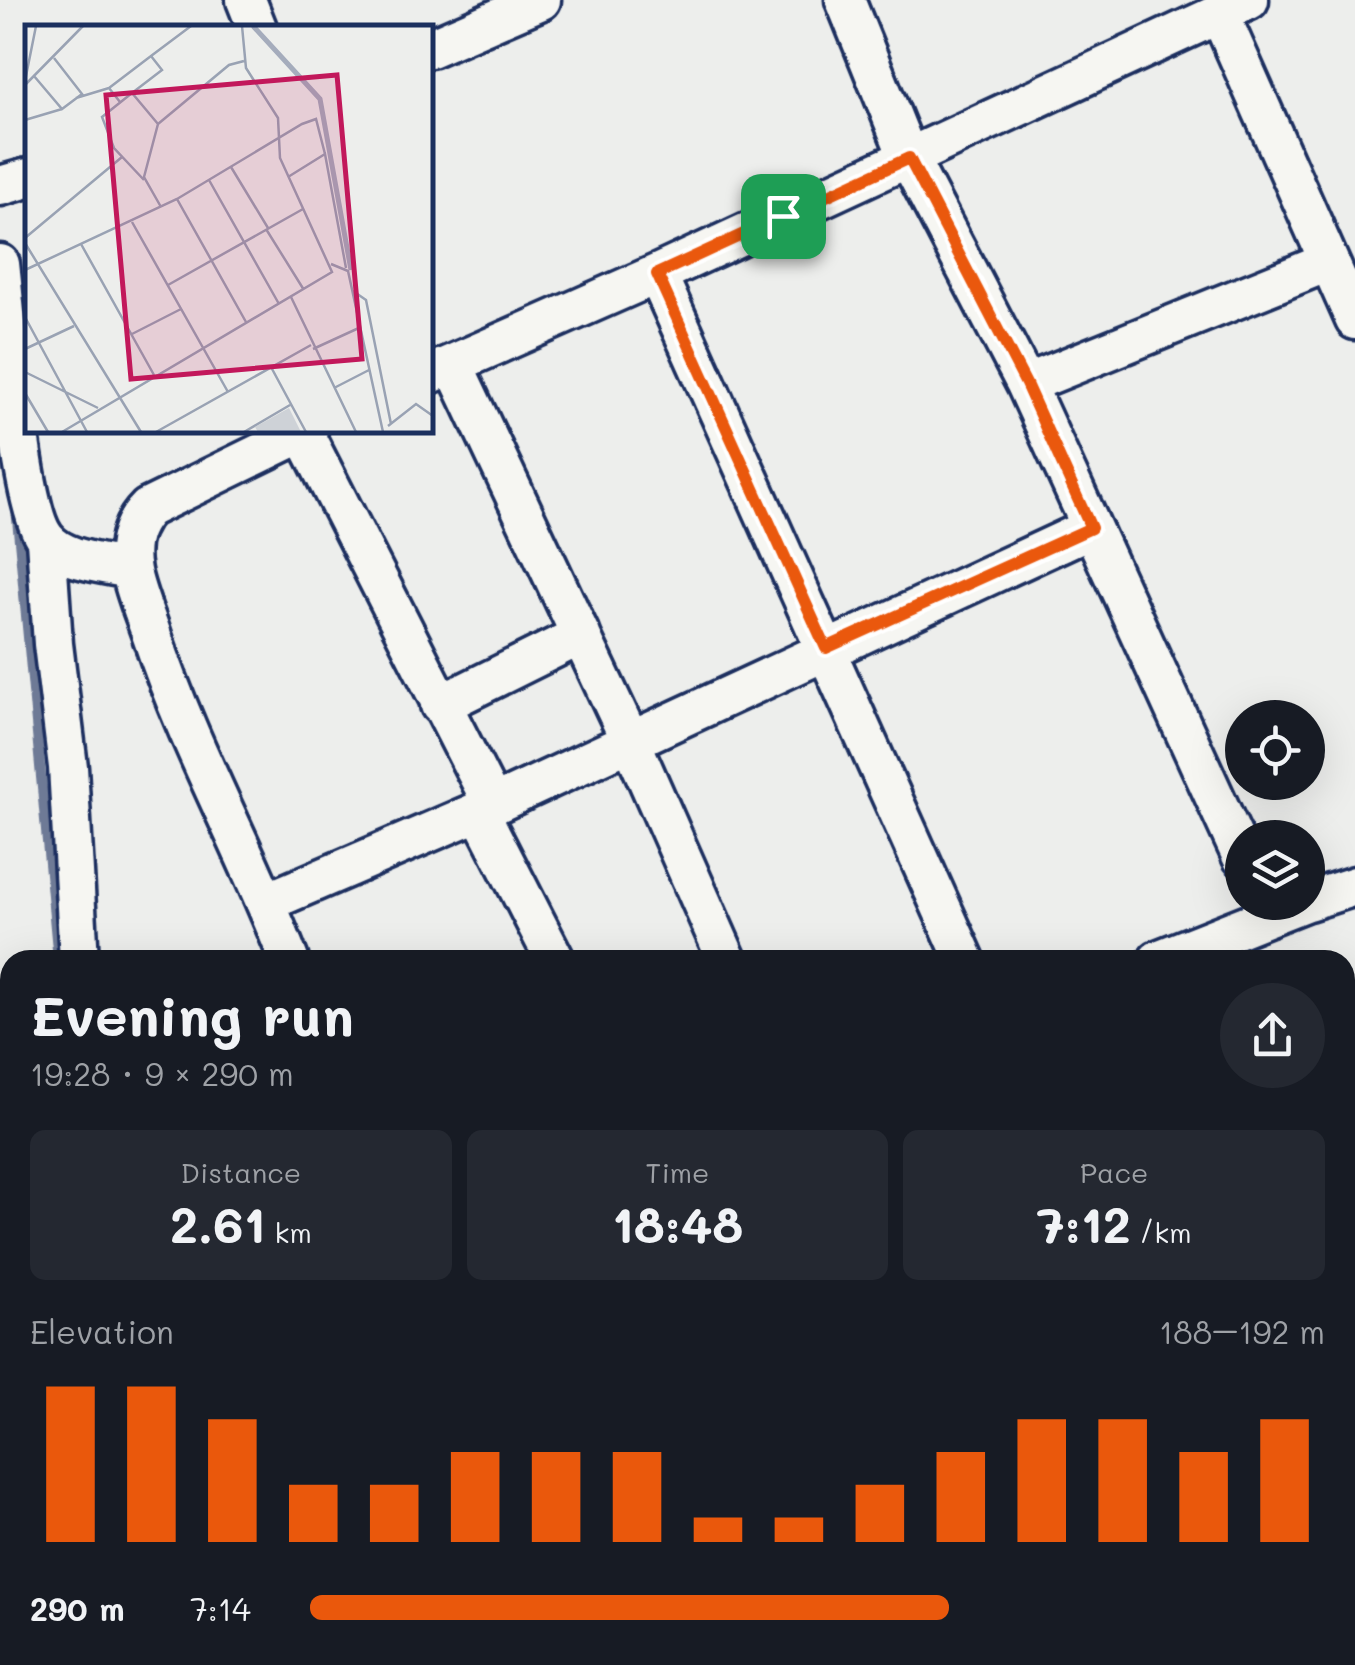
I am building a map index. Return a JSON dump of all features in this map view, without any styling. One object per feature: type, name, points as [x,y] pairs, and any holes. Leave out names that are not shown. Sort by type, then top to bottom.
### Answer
[{"type":"street","points":[[246,0],[256,25]]},
{"type":"street","points":[[845,0],[909,158],[1026,384],[1225,820]]},
{"type":"street","points":[[432,47],[536,1]]},
{"type":"street","points":[[723,950],[581,636],[442,369],[1235,8],[1328,262],[1355,320]]},
{"type":"street","points":[[0,186],[25,179]]},
{"type":"street","points":[[1026,384],[1328,262]]},
{"type":"street","points":[[0,264],[9,402],[36,520],[46,540],[53,644],[68,767],[78,950]]},
{"type":"street","points":[[657,274],[961,950]]},
{"type":"street","points":[[285,950],[267,902],[189,736],[130,570],[130,545],[134,522],[148,508],[304,432]]},
{"type":"street","points":[[306,432],[440,705],[551,950]]},
{"type":"street","points":[[267,902],[486,808],[1091,528]]},
{"type":"street","points":[[46,540],[70,555],[130,570]]},
{"type":"street","points":[[440,705],[581,636]]},
{"type":"street","points":[[1325,894],[1355,886]]},
{"type":"street","points":[[1181,950],[1251,920]]},
{"type":"waterway","points":[[16,508],[57,950]]},
{"type":"route","points":[[909,158],[1026,384],[1091,528],[826,648],[657,274],[783,216],[909,158]]}]
